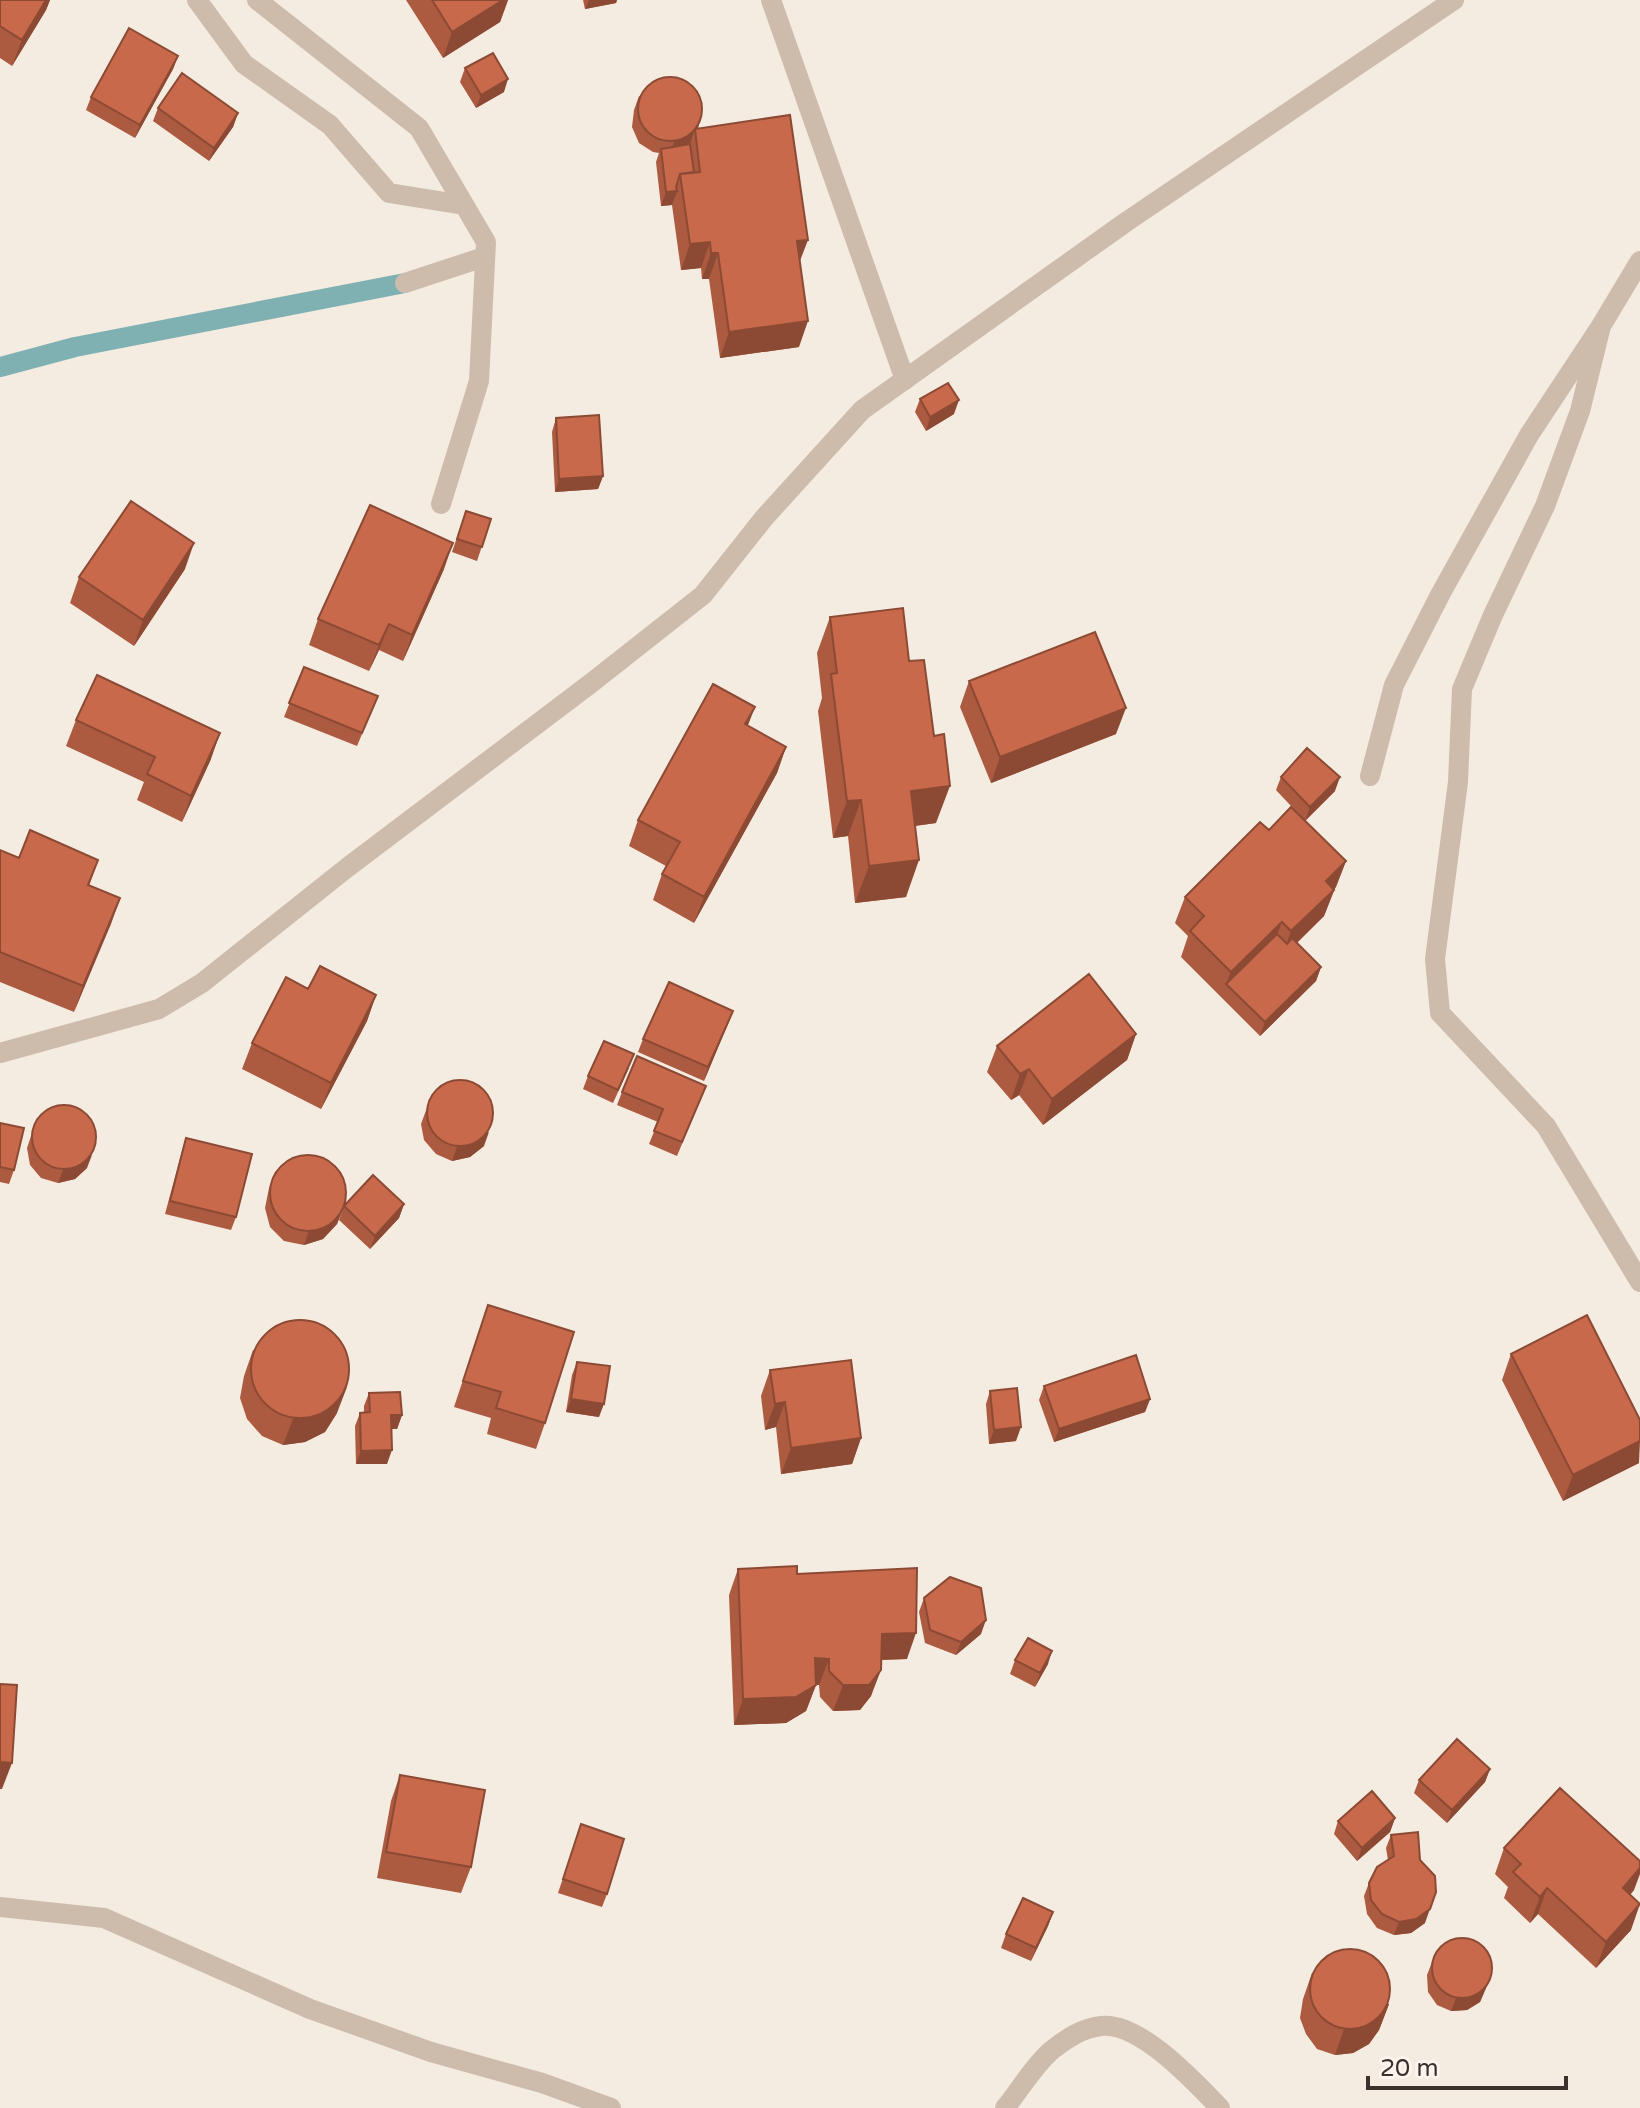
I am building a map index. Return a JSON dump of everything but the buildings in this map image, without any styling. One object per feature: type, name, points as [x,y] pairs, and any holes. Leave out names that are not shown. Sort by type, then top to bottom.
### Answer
[{"type":"street","points":[[197,0],[244,64],[330,125],[389,193],[464,205]]},
{"type":"street","points":[[257,0],[419,128],[486,242],[479,381],[441,504]]},
{"type":"street","points":[[771,0],[905,380]]},
{"type":"street","points":[[0,1053],[159,1009],[202,983],[703,595],[764,518],[862,410],[1126,222],[1454,0]]},
{"type":"street","points":[[405,283],[484,257]]},
{"type":"street","points":[[1370,776],[1394,685],[1441,593],[1529,435],[1640,261]]},
{"type":"street","points":[[1601,326],[1580,411],[1545,506],[1462,689],[1458,782],[1435,959],[1440,1013],[1546,1126],[1640,1282]]},
{"type":"street","points":[[0,1907],[104,1918],[310,2009],[431,2052],[542,2083],[611,2108]]},
{"type":"street","points":[[1005,2108],[1050,2052],[1083,2030],[1105,2025],[1133,2033],[1182,2070],[1220,2108]]},
{"type":"waterway","points":[[0,367],[75,347],[405,283]]}]
